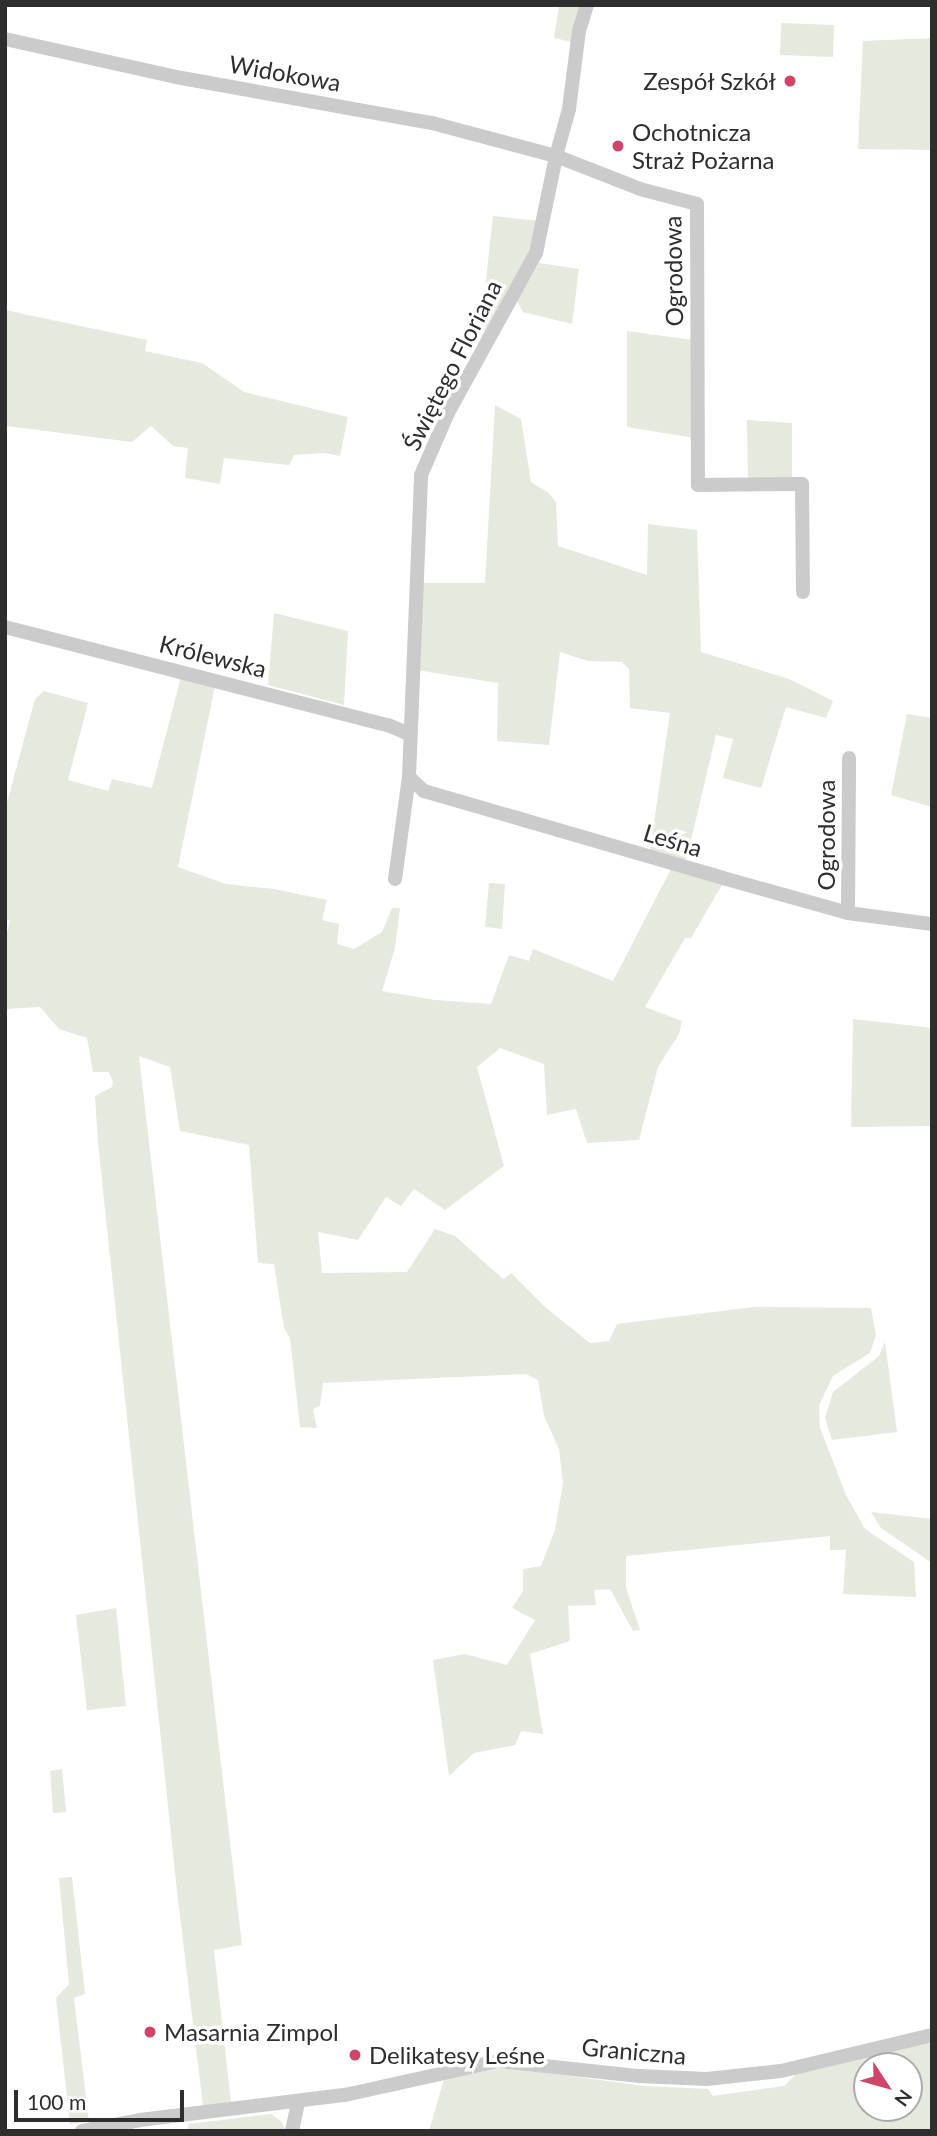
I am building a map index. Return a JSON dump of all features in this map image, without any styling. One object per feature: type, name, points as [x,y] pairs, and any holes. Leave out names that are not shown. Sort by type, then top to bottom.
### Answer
[{"type":"street","name":"Świętego Floriana","points":[[395,879],[409,778],[421,475],[448,413],[536,253],[569,108],[579,31],[587,5]]},
{"type":"street","name":"Widokowa","points":[[5,39],[176,77],[432,123],[556,156]]},
{"type":"street","name":"Ogrodowa","points":[[556,156],[640,189],[697,204],[698,485],[802,484],[803,592]]},
{"type":"street","name":"Królewska","points":[[5,626],[350,715],[409,734]]},
{"type":"street","name":"Ogrodowa","points":[[848,913],[849,758]]},
{"type":"street","name":"Leśna","points":[[409,778],[424,791],[848,913],[932,924]]},
{"type":"street","name":"Graniczna","points":[[82,2131],[139,2120],[353,2094],[498,2061],[668,2078],[734,2077],[781,2071],[932,2035]]},
{"type":"street","points":[[292,2131],[298,2102]]},
{"type":"shaded area","points":[[559,5],[581,5],[572,42],[554,38]]},
{"type":"shaded area","points":[[781,23],[834,25],[833,57],[780,55]]},
{"type":"shaded area","points":[[932,38],[932,150],[858,149],[863,41]]},
{"type":"shaded area","points":[[493,216],[539,221],[529,252],[486,337],[480,335]]},
{"type":"shaded area","points":[[539,263],[579,269],[572,324],[523,312],[517,301]]},
{"type":"shaded area","points":[[5,310],[147,340],[145,351],[202,363],[244,392],[348,417],[340,456],[324,453],[294,455],[289,465],[224,458],[220,484],[185,478],[188,448],[173,446],[151,426],[132,442],[7,426],[5,433]]},
{"type":"shaded area","points":[[627,331],[693,340],[694,438],[627,427]]},
{"type":"shaded area","points":[[495,405],[521,419],[531,482],[549,493],[556,502],[558,546],[647,575],[648,524],[697,530],[701,652],[789,679],[833,701],[826,718],[786,707],[761,788],[723,778],[733,739],[716,735],[686,861],[650,850],[670,713],[630,708],[629,669],[622,662],[588,661],[560,652],[549,745],[497,741],[498,683],[416,670],[421,583],[485,583]]},
{"type":"shaded area","points":[[747,420],[792,423],[792,479],[748,480]]},
{"type":"shaded area","points":[[274,613],[348,631],[344,705],[268,685]]},
{"type":"shaded area","points":[[181,677],[215,686],[178,867],[226,884],[274,889],[327,900],[322,920],[339,924],[337,944],[354,949],[382,932],[392,908],[400,908],[395,948],[382,991],[435,1000],[491,1004],[509,955],[529,961],[533,949],[613,981],[671,869],[723,883],[691,938],[685,938],[645,1007],[682,1021],[679,1034],[658,1067],[639,1140],[587,1143],[576,1109],[547,1115],[544,1064],[500,1048],[477,1067],[504,1166],[445,1210],[414,1189],[401,1206],[386,1197],[358,1240],[318,1232],[322,1273],[407,1272],[435,1229],[455,1236],[503,1279],[511,1273],[545,1307],[590,1343],[609,1341],[617,1324],[754,1307],[871,1308],[876,1335],[870,1353],[833,1376],[819,1405],[820,1428],[846,1495],[865,1529],[914,1562],[916,1597],[843,1594],[846,1550],[830,1550],[830,1536],[626,1556],[626,1588],[640,1630],[633,1631],[610,1589],[594,1590],[596,1605],[568,1606],[570,1641],[530,1654],[543,1734],[521,1731],[515,1745],[474,1753],[449,1776],[433,1660],[465,1654],[507,1665],[535,1620],[512,1608],[523,1591],[523,1569],[541,1566],[555,1530],[563,1483],[559,1449],[544,1416],[538,1380],[526,1374],[323,1383],[320,1406],[313,1409],[317,1428],[300,1427],[290,1338],[284,1328],[274,1264],[258,1263],[249,1145],[180,1131],[170,1067],[139,1056],[242,1945],[214,1950],[231,2103],[203,2106],[177,1891],[98,1143],[95,1096],[112,1087],[113,1082],[109,1072],[93,1072],[87,1038],[59,1029],[40,1007],[5,1009],[5,941],[10,920],[5,920],[5,810],[35,699],[44,691],[88,703],[68,780],[108,791],[112,779],[152,788]]},
{"type":"shaded area","points":[[907,714],[932,718],[932,807],[891,795]]},
{"type":"shaded area","points":[[489,883],[505,884],[502,929],[485,927]]},
{"type":"shaded area","points":[[853,1019],[932,1028],[932,1126],[851,1127]]},
{"type":"shaded area","points":[[885,1342],[897,1432],[832,1440],[825,1418],[833,1392],[879,1356]]},
{"type":"shaded area","points":[[871,1512],[932,1519],[932,1563],[881,1528]]},
{"type":"shaded area","points":[[116,1608],[126,1706],[87,1710],[76,1615]]},
{"type":"shaded area","points":[[62,1769],[66,1812],[53,1813],[50,1771]]},
{"type":"shaded area","points":[[72,1877],[85,1994],[74,1998],[89,2122],[70,2124],[56,1998],[69,1984],[59,1878]]},
{"type":"shaded area","points":[[932,2040],[932,2131],[429,2131],[444,2079],[496,2069],[511,2068],[645,2086],[708,2089],[713,2096],[784,2086],[798,2072],[853,2059],[853,2122],[923,2122],[923,2052],[882,2052]]},
{"type":"shaded area","points":[[271,2114],[281,2121],[286,2131],[187,2131],[189,2124]]},
{"type":"place","name":"Zespół Szkół","points":[[790,81]]},
{"type":"place","name":"Ochotnicza Straż Pożarna","points":[[618,146]]},
{"type":"place","name":"Masarnia Zimpol","points":[[150,2032]]},
{"type":"place","name":"Delikatesy Leśne","points":[[355,2055]]}]
